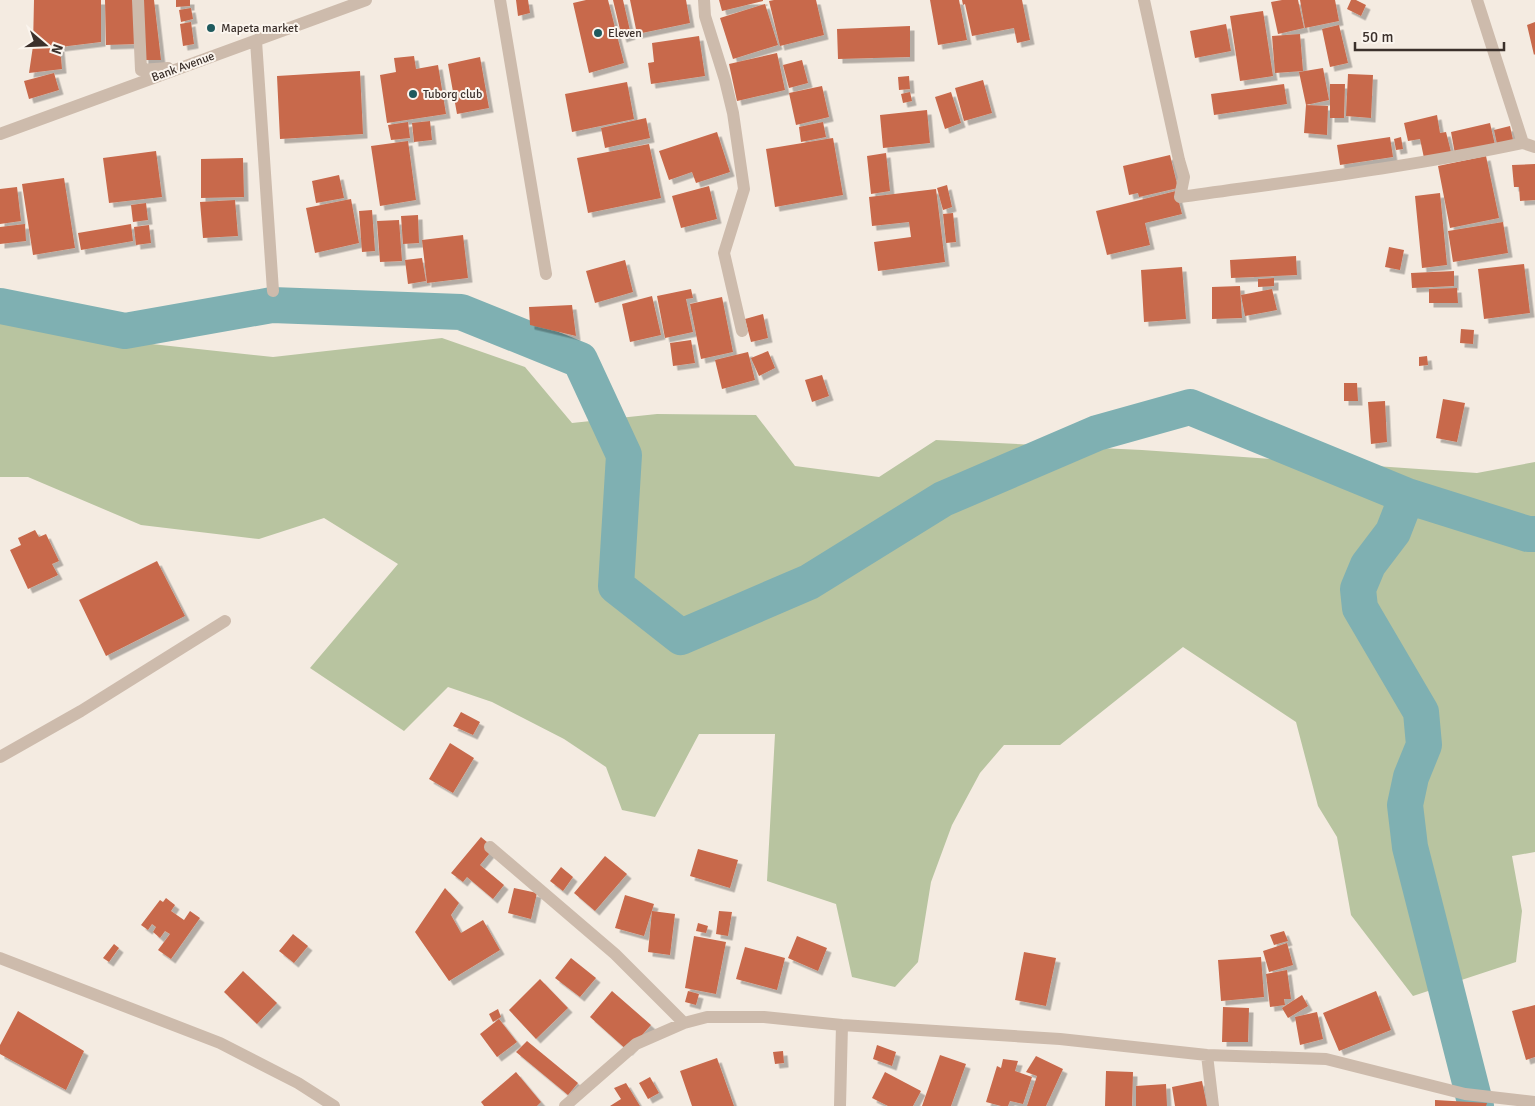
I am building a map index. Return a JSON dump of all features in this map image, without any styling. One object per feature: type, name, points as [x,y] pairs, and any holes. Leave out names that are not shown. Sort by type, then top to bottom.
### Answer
[{"type":"street","points":[[138,0],[141,70],[183,68]]},
{"type":"street","name":"Bank Avenue","points":[[0,134],[366,0]]},
{"type":"street","points":[[500,0],[546,274]]},
{"type":"street","points":[[704,0],[705,16],[733,113],[744,189],[724,253],[742,331]]},
{"type":"street","points":[[1144,0],[1184,177],[1180,197],[1529,145],[1477,0]]},
{"type":"street","points":[[256,41],[273,291]]},
{"type":"street","points":[[0,757],[81,711],[225,621]]},
{"type":"street","points":[[490,847],[614,954],[684,1023]]},
{"type":"street","points":[[0,959],[220,1044],[298,1083],[334,1106]]},
{"type":"street","points":[[565,1106],[636,1044],[684,1023],[707,1016],[764,1017],[842,1025],[1060,1039],[1207,1055],[1326,1059],[1465,1094],[1535,1102]]},
{"type":"street","points":[[840,1106],[842,1025]]},
{"type":"street","points":[[1207,1055],[1213,1106]]},
{"type":"green space","points":[[0,320],[68,335],[273,357],[442,338],[525,367],[572,423],[657,414],[756,415],[795,466],[879,477],[936,440],[1142,450],[1477,473],[1535,462],[1535,852],[1512,856],[1522,911],[1516,962],[1413,996],[1351,915],[1337,837],[1318,806],[1296,722],[1183,647],[1060,745],[1004,745],[980,773],[952,825],[931,882],[918,962],[895,987],[852,977],[836,904],[767,881],[775,734],[699,734],[655,817],[622,810],[606,767],[564,739],[492,702],[448,687],[404,731],[310,668],[398,564],[324,518],[259,539],[141,525],[28,477],[0,477]]},
{"type":"building","points":[[34,0],[101,0],[101,42],[60,47],[62,69],[29,73],[33,46]]},
{"type":"building","points":[[105,0],[135,0],[137,44],[106,45]]},
{"type":"building","points":[[139,0],[154,0],[161,60],[144,60]]},
{"type":"building","points":[[176,0],[190,0],[190,6],[176,7]]},
{"type":"building","points":[[516,0],[528,0],[530,13],[518,16]]},
{"type":"building","name":"Eleven","points":[[586,0],[608,0],[624,63],[589,73],[573,3]]},
{"type":"building","points":[[613,0],[623,0],[631,35],[622,38]]},
{"type":"building","points":[[630,0],[686,0],[690,23],[637,34]]},
{"type":"building","points":[[719,0],[763,0],[763,1],[722,11]]},
{"type":"building","points":[[816,0],[824,35],[780,46],[769,1]]},
{"type":"building","points":[[930,0],[959,0],[967,40],[938,45]]},
{"type":"building","points":[[962,0],[1022,0],[1030,40],[1017,43],[1014,28],[972,36],[965,4],[963,5]]},
{"type":"building","points":[[1298,0],[1304,28],[1278,34],[1271,2]]},
{"type":"building","points":[[1300,0],[1335,0],[1339,21],[1305,28]]},
{"type":"building","points":[[1351,0],[1356,0],[1366,5],[1361,16],[1347,9]]},
{"type":"building","points":[[765,4],[778,45],[733,59],[720,18]]},
{"type":"building","points":[[191,8],[193,19],[181,22],[179,10]]},
{"type":"building","points":[[1263,11],[1273,76],[1240,81],[1230,16]]},
{"type":"building","points":[[191,22],[194,44],[183,46],[180,24]]},
{"type":"building","points":[[1535,22],[1535,54],[1534,55],[1527,25]]},
{"type":"building","points":[[1226,24],[1231,51],[1195,58],[1190,31]]},
{"type":"building","points":[[1339,25],[1348,63],[1330,67],[1322,29]]},
{"type":"building","points":[[910,26],[910,57],[838,59],[837,29]]},
{"type":"building","points":[[1300,34],[1303,71],[1275,73],[1272,36]]},
{"type":"building","points":[[699,36],[705,76],[651,84],[648,63],[654,62],[652,43]]},
{"type":"building","points":[[777,53],[785,90],[737,101],[729,64]]},
{"type":"building","name":"Tuborg club","points":[[414,56],[416,69],[438,65],[446,114],[387,123],[380,75],[396,72],[394,58]]},
{"type":"building","points":[[480,57],[489,108],[457,114],[448,64]]},
{"type":"building","points":[[802,60],[808,83],[789,88],[783,65]]},
{"type":"building","points":[[1323,68],[1329,100],[1306,105],[1299,72]]},
{"type":"building","points":[[360,71],[363,134],[280,139],[277,76]]},
{"type":"building","points":[[54,73],[59,90],[29,99],[24,81]]},
{"type":"building","points":[[1348,74],[1373,75],[1371,118],[1346,116]]},
{"type":"building","points":[[909,76],[910,89],[899,90],[898,77]]},
{"type":"building","points":[[983,80],[992,113],[964,121],[955,88]]},
{"type":"building","points":[[627,82],[634,119],[572,132],[565,94]]},
{"type":"building","points":[[1284,84],[1287,104],[1214,115],[1211,94]]},
{"type":"building","points":[[1330,84],[1345,84],[1344,118],[1330,118]]},
{"type":"building","points":[[822,86],[829,117],[796,125],[789,93]]},
{"type":"building","points":[[910,92],[912,101],[903,103],[901,94]]},
{"type":"building","points":[[951,92],[961,123],[945,129],[935,97]]},
{"type":"building","points":[[1306,105],[1328,106],[1327,135],[1304,133]]},
{"type":"building","points":[[927,110],[930,143],[883,148],[880,115]]},
{"type":"building","points":[[1437,115],[1440,133],[1446,132],[1451,152],[1424,158],[1420,139],[1408,141],[1404,123]]},
{"type":"building","points":[[646,118],[650,138],[605,148],[601,128]]},
{"type":"building","points":[[430,121],[432,140],[414,142],[412,123]]},
{"type":"building","points":[[408,122],[410,138],[391,140],[388,125]]},
{"type":"building","points":[[823,122],[826,137],[801,142],[799,127]]},
{"type":"building","points":[[1490,123],[1495,145],[1455,154],[1451,132]]},
{"type":"building","points":[[1510,126],[1513,140],[1497,144],[1494,130]]},
{"type":"building","points":[[717,132],[730,172],[696,183],[692,172],[669,180],[659,151]]},
{"type":"building","points":[[1390,137],[1393,157],[1340,165],[1337,145]]},
{"type":"building","points":[[1401,137],[1403,149],[1396,150],[1394,139]]},
{"type":"building","points":[[833,138],[843,195],[775,207],[766,149]]},
{"type":"building","points":[[408,141],[416,200],[380,206],[371,146]]},
{"type":"building","points":[[649,144],[661,198],[588,213],[577,158]]},
{"type":"building","points":[[156,151],[162,197],[109,203],[103,158]]},
{"type":"building","points":[[886,153],[890,191],[871,194],[867,156]]},
{"type":"building","points":[[1170,155],[1178,188],[1139,197],[1138,193],[1129,195],[1123,166]]},
{"type":"building","points":[[1486,156],[1499,218],[1450,228],[1438,166]]},
{"type":"building","points":[[243,158],[244,197],[201,198],[201,159]]},
{"type":"building","points":[[1535,164],[1535,200],[1520,201],[1519,187],[1514,187],[1512,165]]},
{"type":"building","points":[[339,175],[344,198],[316,203],[312,181]]},
{"type":"building","points":[[64,178],[75,248],[33,255],[22,184]]},
{"type":"building","points":[[947,185],[952,207],[943,210],[937,188]]},
{"type":"building","points":[[709,186],[717,219],[681,228],[672,196]]},
{"type":"building","points":[[17,187],[21,221],[0,224],[0,189]]},
{"type":"building","points":[[936,189],[945,262],[878,271],[874,242],[911,237],[909,222],[872,226],[869,197]]},
{"type":"building","points":[[1176,191],[1182,214],[1145,223],[1150,245],[1107,255],[1096,211]]},
{"type":"building","points":[[1440,193],[1447,265],[1422,268],[1415,196]]},
{"type":"building","points":[[351,199],[359,243],[315,253],[306,208]]},
{"type":"building","points":[[235,200],[238,236],[203,238],[200,202]]},
{"type":"building","points":[[146,203],[148,220],[133,222],[131,205]]},
{"type":"building","points":[[372,210],[375,251],[362,252],[359,211]]},
{"type":"building","points":[[953,213],[956,242],[946,243],[943,214]]},
{"type":"building","points":[[418,215],[419,243],[403,244],[401,216]]},
{"type":"building","points":[[399,220],[402,261],[380,262],[377,221]]},
{"type":"building","points":[[1503,222],[1508,253],[1453,262],[1448,231]]},
{"type":"building","points":[[25,224],[26,241],[0,244],[0,227]]},
{"type":"building","points":[[131,224],[133,241],[81,250],[78,233]]},
{"type":"building","points":[[149,225],[151,243],[136,245],[134,227]]},
{"type":"building","points":[[463,235],[468,278],[427,283],[422,240]]},
{"type":"building","points":[[1389,247],[1404,250],[1400,270],[1385,267]]},
{"type":"building","points":[[1296,256],[1297,275],[1231,278],[1230,260]]},
{"type":"building","points":[[422,258],[426,281],[408,284],[405,260]]},
{"type":"building","points":[[625,260],[633,292],[595,303],[586,271]]},
{"type":"building","points":[[1524,264],[1530,313],[1484,319],[1478,269]]},
{"type":"building","points":[[1182,267],[1186,319],[1144,322],[1141,270]]},
{"type":"building","points":[[1454,271],[1454,286],[1412,288],[1411,273]]},
{"type":"building","points":[[1274,278],[1274,286],[1258,287],[1258,279]]},
{"type":"building","points":[[1240,286],[1242,318],[1212,319],[1212,287]]},
{"type":"building","points":[[1457,288],[1458,303],[1429,303],[1429,289]]},
{"type":"building","points":[[691,289],[693,298],[686,299],[693,332],[665,338],[657,296]]},
{"type":"building","points":[[1272,289],[1277,310],[1245,316],[1241,295]]},
{"type":"building","points":[[652,296],[661,335],[630,342],[622,304]]},
{"type":"building","points":[[722,297],[733,352],[701,359],[690,304]]},
{"type":"building","points":[[572,305],[576,336],[530,325],[529,307]]},
{"type":"building","points":[[763,314],[768,338],[751,342],[745,319]]},
{"type":"building","points":[[1461,329],[1474,330],[1473,344],[1460,343]]},
{"type":"building","points":[[691,340],[695,363],[673,366],[670,343]]},
{"type":"building","points":[[768,351],[775,368],[759,376],[751,358]]},
{"type":"building","points":[[748,352],[755,380],[722,389],[715,360]]},
{"type":"building","points":[[1427,356],[1428,365],[1419,366],[1419,357]]},
{"type":"building","points":[[822,375],[829,396],[812,402],[805,380]]},
{"type":"building","points":[[1344,383],[1357,383],[1358,401],[1344,401]]},
{"type":"building","points":[[1443,399],[1465,403],[1457,442],[1436,438]]},
{"type":"building","points":[[1385,401],[1387,442],[1371,444],[1368,402]]},
{"type":"building","points":[[35,530],[39,537],[46,534],[59,561],[52,564],[58,575],[28,589],[10,550],[21,545],[18,538]]},
{"type":"building","points":[[157,561],[185,616],[106,656],[79,600]]},
{"type":"building","points":[[461,712],[480,722],[473,735],[453,726]]},
{"type":"building","points":[[450,743],[474,758],[453,793],[429,779]]},
{"type":"building","points":[[481,837],[494,848],[480,865],[504,885],[493,899],[467,877],[463,882],[451,873]]},
{"type":"building","points":[[698,849],[738,860],[730,888],[690,876]]},
{"type":"building","points":[[605,856],[627,874],[595,911],[574,893]]},
{"type":"building","points":[[561,867],[573,877],[563,891],[550,881]]},
{"type":"building","points":[[445,888],[459,903],[451,915],[461,933],[483,920],[500,950],[449,981],[415,932]]},
{"type":"building","points":[[514,888],[537,893],[531,919],[508,913]]},
{"type":"building","points":[[625,895],[654,904],[644,936],[615,928]]},
{"type":"building","points":[[166,898],[175,905],[171,911],[184,920],[190,911],[200,918],[171,959],[158,950],[170,934],[165,931],[160,938],[153,932],[156,927],[152,924],[148,930],[141,925],[160,900],[163,902]]},
{"type":"building","points":[[652,911],[675,914],[670,955],[648,952]]},
{"type":"building","points":[[719,911],[732,912],[728,936],[716,934]]},
{"type":"building","points":[[698,923],[708,926],[706,933],[696,931]]},
{"type":"building","points":[[1284,931],[1288,941],[1274,945],[1270,935]]},
{"type":"building","points":[[293,934],[308,946],[294,963],[279,951]]},
{"type":"building","points":[[694,936],[726,942],[716,994],[685,988]]},
{"type":"building","points":[[797,936],[827,948],[818,971],[788,958]]},
{"type":"building","points":[[1287,943],[1293,965],[1269,972],[1263,951]]},
{"type":"building","points":[[114,944],[119,948],[109,962],[103,958]]},
{"type":"building","points":[[745,947],[785,958],[777,990],[736,979]]},
{"type":"building","points":[[1024,952],[1056,958],[1046,1006],[1015,1000]]},
{"type":"building","points":[[1261,957],[1264,997],[1221,1001],[1218,960]]},
{"type":"building","points":[[571,958],[596,978],[580,997],[555,978]]},
{"type":"building","points":[[1287,970],[1291,999],[1284,999],[1285,1005],[1270,1007],[1266,974]]},
{"type":"building","points":[[243,971],[277,1003],[257,1024],[224,992]]},
{"type":"building","points":[[540,979],[568,1008],[536,1039],[509,1010]]},
{"type":"building","points":[[612,991],[651,1025],[628,1051],[590,1017]]},
{"type":"building","points":[[688,991],[699,994],[696,1005],[685,1002]]},
{"type":"building","points":[[1376,991],[1391,1030],[1339,1051],[1323,1013]]},
{"type":"building","points":[[1302,995],[1308,1006],[1288,1018],[1282,1008]]},
{"type":"building","points":[[1535,1005],[1535,1057],[1526,1060],[1512,1011]]},
{"type":"building","points":[[1223,1007],[1249,1008],[1248,1042],[1222,1042]]},
{"type":"building","points":[[498,1009],[501,1017],[493,1022],[489,1014]]},
{"type":"building","points":[[18,1011],[84,1051],[66,1090],[0,1054],[0,1045]]},
{"type":"building","points":[[1317,1012],[1323,1039],[1300,1045],[1295,1017]]},
{"type":"building","points":[[499,1019],[517,1042],[497,1057],[480,1034]]},
{"type":"building","points":[[527,1041],[578,1083],[568,1095],[516,1052]]},
{"type":"building","points":[[877,1045],[896,1052],[892,1066],[873,1059]]},
{"type":"building","points":[[783,1051],[784,1063],[775,1064],[773,1052]]},
{"type":"building","points":[[940,1055],[966,1064],[951,1106],[922,1106]]},
{"type":"building","points":[[1036,1056],[1063,1069],[1046,1106],[1027,1106],[1037,1076],[1026,1072]]},
{"type":"building","points":[[717,1058],[734,1106],[692,1106],[680,1071]]},
{"type":"building","points":[[1003,1059],[1018,1061],[1015,1071],[1032,1077],[1023,1104],[1010,1101],[1008,1106],[1001,1106],[986,1102],[997,1066],[1001,1068]]},
{"type":"building","points":[[1106,1071],[1133,1072],[1132,1106],[1105,1106]]},
{"type":"building","points":[[516,1072],[541,1102],[537,1106],[484,1106],[481,1102]]},
{"type":"building","points":[[885,1072],[921,1091],[913,1106],[888,1106],[872,1098]]},
{"type":"building","points":[[650,1077],[659,1093],[648,1099],[639,1083]]},
{"type":"building","points":[[1202,1081],[1207,1106],[1175,1106],[1172,1087]]},
{"type":"building","points":[[626,1083],[640,1106],[610,1106],[621,1099],[614,1088]]},
{"type":"building","points":[[1166,1084],[1167,1106],[1136,1106],[1136,1086]]},
{"type":"building","points":[[1435,1100],[1487,1103],[1486,1106],[1435,1106]]},
{"type":"waterway","points":[[0,306],[125,331],[272,305],[461,312],[580,360],[624,455],[616,586],[681,637],[809,582],[943,499],[1097,433],[1190,407],[1407,496],[1528,534],[1535,534]]},
{"type":"waterway","points":[[1407,496],[1393,532],[1368,565],[1358,589],[1360,608],[1421,712],[1424,745],[1411,777],[1405,805],[1410,847],[1476,1106]]},
{"type":"place","name":"Mapeta market","points":[[211,28]]},
{"type":"place","name":"Eleven","points":[[598,33]]},
{"type":"place","name":"Tuborg club","points":[[413,94]]}]
